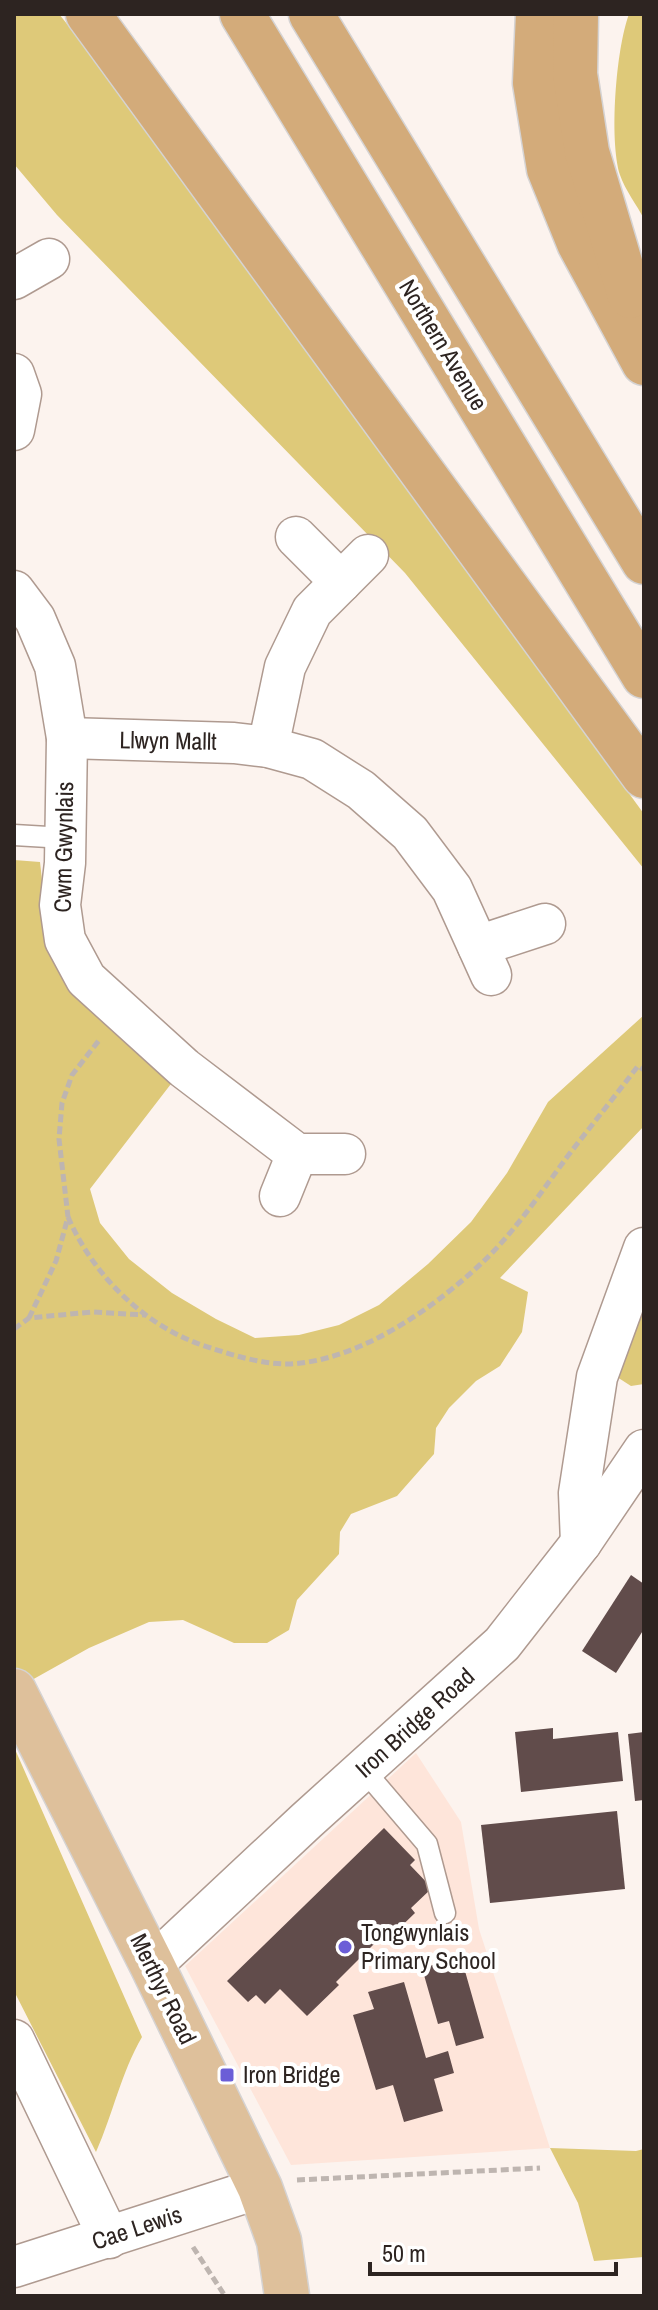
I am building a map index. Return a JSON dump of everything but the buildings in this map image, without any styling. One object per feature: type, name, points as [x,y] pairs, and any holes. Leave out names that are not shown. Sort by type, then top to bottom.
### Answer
[{"type":"highway","points":[[88,14],[644,776]]},
{"type":"highway","points":[[538,14],[535,83],[549,169],[579,243],[644,363]]},
{"type":"highway","points":[[576,14],[575,74],[587,152],[644,342]]},
{"type":"highway","name":"Northern Avenue","points":[[245,19],[644,676]]},
{"type":"highway","points":[[317,22],[644,562]]},
{"type":"main road","name":"Merthyr Road","points":[[14,1691],[258,2185],[279,2241],[287,2296]]},
{"type":"street","points":[[14,279],[49,259]]},
{"type":"street","points":[[14,374],[21,394],[14,430]]},
{"type":"street","points":[[268,747],[285,667],[312,611],[354,568],[296,537]]},
{"type":"street","name":"Cwm Gwynlais","points":[[14,591],[35,619],[55,666],[67,738],[60,905],[65,940],[86,979],[121,1013],[184,1068],[297,1154]]},
{"type":"street","name":"Llwyn Mallt","points":[[67,738],[234,743],[268,747],[312,759],[361,790],[410,833],[452,889],[484,961],[545,924]]},
{"type":"street","points":[[280,1196],[297,1154],[345,1154]]},
{"type":"street","points":[[581,1543],[579,1493],[597,1377],[644,1248]]},
{"type":"street","name":"Iron Bridge Road","points":[[152,1965],[502,1644],[581,1543],[644,1450]]},
{"type":"street","points":[[14,2040],[109,2238]]},
{"type":"street","name":"Cae Lewis","points":[[14,2267],[109,2238],[258,2185]]},
{"type":"lane","points":[[14,835],[65,838]]},
{"type":"lane","points":[[363,1769],[427,1844],[445,1913]]},
{"type":"path","points":[[121,1013],[72,1075],[62,1103],[59,1139],[68,1217],[78,1240],[101,1275],[146,1315],[191,1343],[242,1358],[287,1364],[327,1358],[384,1337],[438,1298],[487,1257],[537,1200],[638,1066],[644,1070]]},
{"type":"path","points":[[14,1329],[29,1318],[56,1261],[68,1217]]},
{"type":"path","points":[[29,1318],[92,1312],[146,1315]]},
{"type":"path","points":[[258,2185],[540,2168]]},
{"type":"path","points":[[173,2216],[225,2296]]},
{"type":"shaded area","points":[[14,14],[59,14],[91,54],[644,814],[644,869],[405,573],[57,215],[14,164]]},
{"type":"shaded area","points":[[629,14],[644,14],[644,219],[620,175],[615,140],[618,71]]},
{"type":"shaded area","points":[[14,860],[40,862],[50,951],[174,1080],[90,1189],[100,1223],[129,1259],[172,1293],[255,1338],[299,1335],[339,1325],[379,1305],[471,1222],[507,1173],[548,1102],[644,1015],[644,1126],[500,1278],[528,1292],[522,1332],[500,1366],[476,1381],[449,1408],[436,1428],[434,1454],[397,1496],[351,1514],[340,1532],[339,1554],[297,1600],[289,1630],[267,1643],[234,1643],[183,1620],[149,1622],[89,1648],[14,1690]]},
{"type":"shaded area","points":[[644,1299],[644,1384],[631,1386],[617,1377]]},
{"type":"shaded area","points":[[14,1747],[142,2037],[128,2065],[96,2152],[14,1991]]},
{"type":"shaded area","name":"Tongwynlais Primary School","points":[[416,1753],[461,1822],[479,1929],[550,2148],[291,2165],[185,1966]]},
{"type":"shaded area","points":[[550,2148],[644,2149],[644,2257],[594,2261],[578,2203]]},
{"type":"place","name":"Tongwynlais Primary School","points":[[345,1947]]},
{"type":"place","name":"Iron Bridge","points":[[227,2075]]}]
